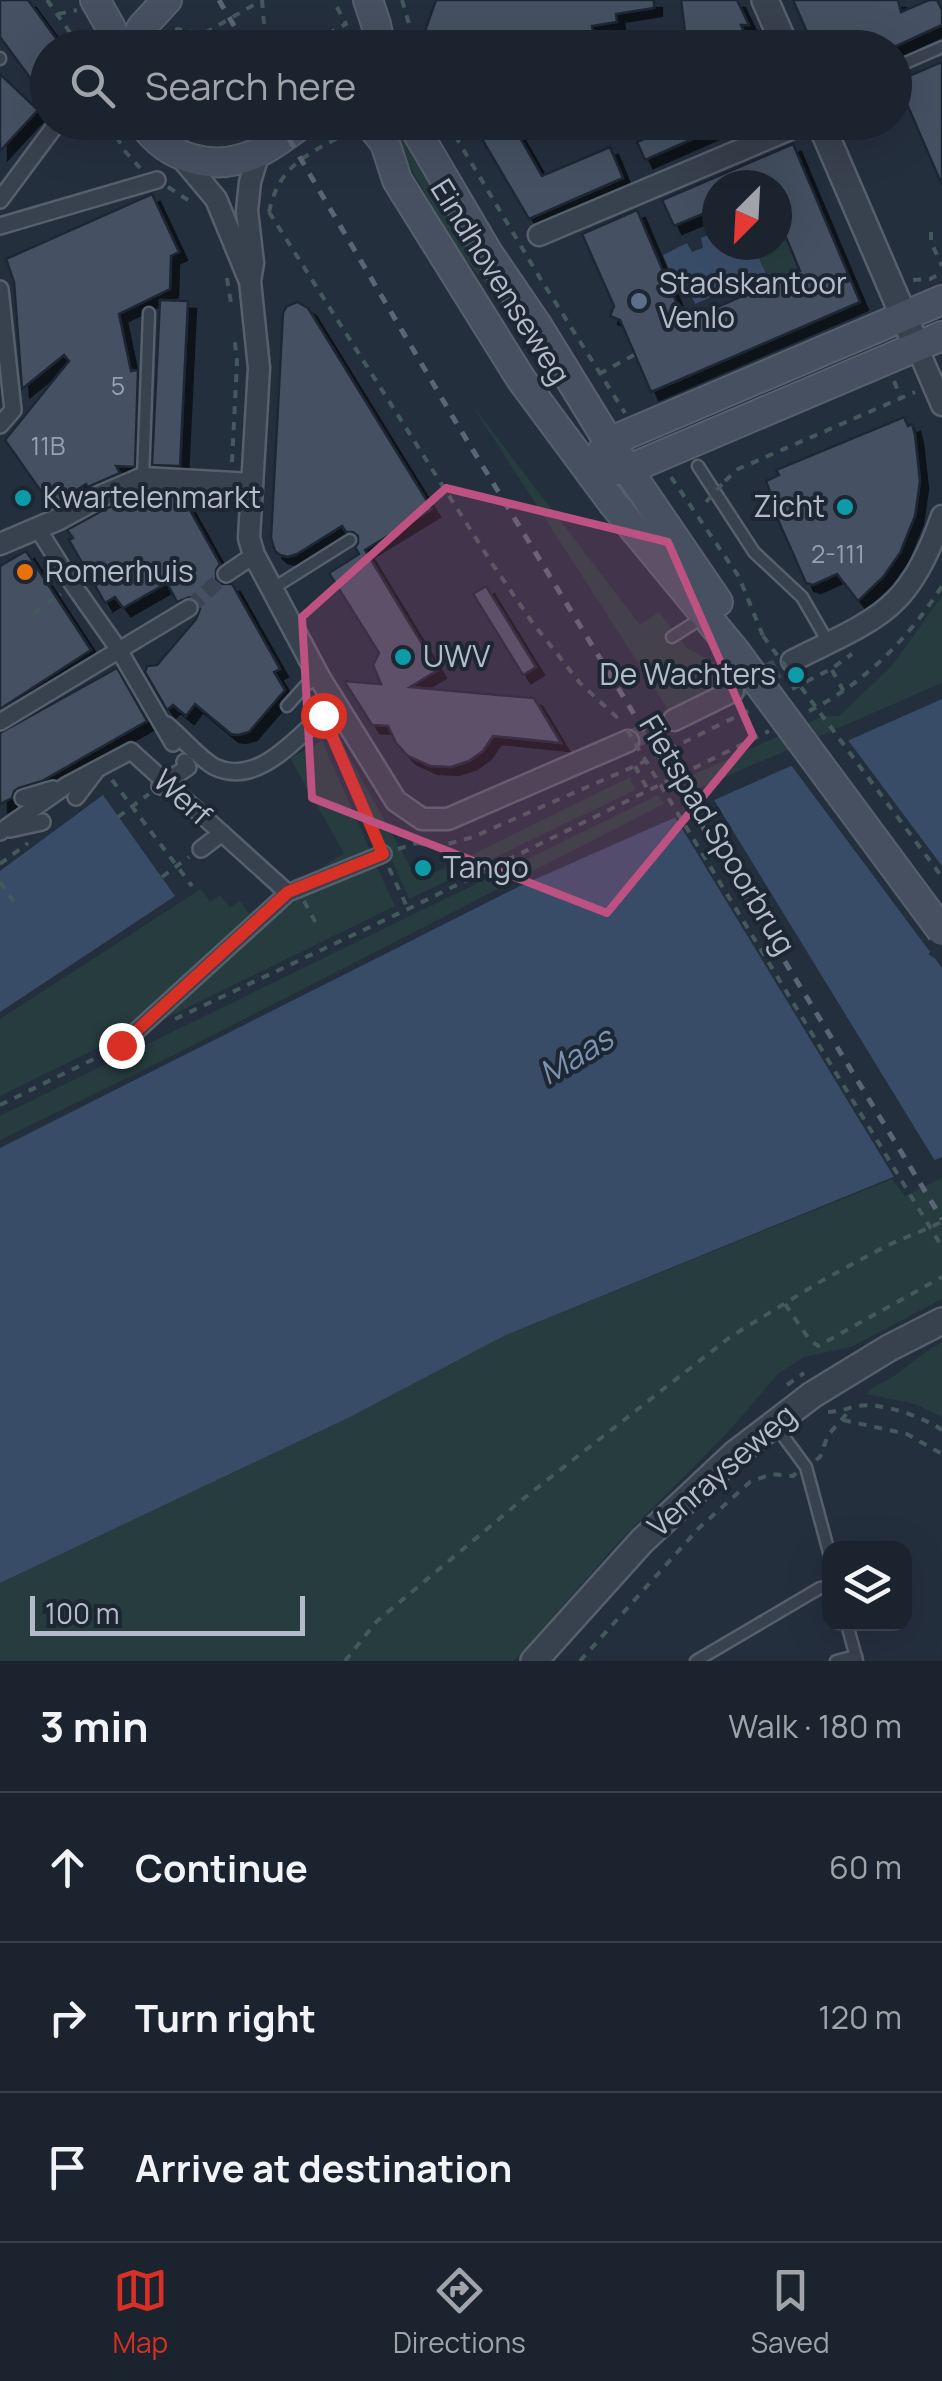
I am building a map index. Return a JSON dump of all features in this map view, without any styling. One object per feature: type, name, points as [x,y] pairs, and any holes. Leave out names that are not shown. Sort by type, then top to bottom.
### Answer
[{"type":"main road","points":[[140,30],[167,0]]},
{"type":"main road","points":[[85,5],[112,30]]},
{"type":"main road","points":[[158,140],[179,155],[217,164],[243,159],[277,140]]},
{"type":"main road","name":"Eindhovenseweg","points":[[380,140],[397,180],[521,379],[588,470],[706,615],[749,644],[942,931]]},
{"type":"main road","name":"Eindhovenseweg","points":[[422,140],[488,253],[699,576],[942,903]]},
{"type":"main road","points":[[588,470],[609,442],[942,300]]},
{"type":"main road","points":[[588,470],[627,470],[929,341]]},
{"type":"street","points":[[765,0],[778,30]]},
{"type":"street","points":[[0,200],[45,140]]},
{"type":"street","points":[[539,235],[776,140]]},
{"type":"street","points":[[826,140],[904,317],[929,341],[934,384],[942,405]]},
{"type":"street","points":[[259,152],[248,191],[247,211],[259,368],[242,484],[249,538],[254,555],[320,677],[396,801],[422,819],[448,818],[628,736]]},
{"type":"street","points":[[179,155],[216,199],[250,281]]},
{"type":"street","points":[[0,226],[156,180]]},
{"type":"street","points":[[0,289],[13,410],[0,425]]},
{"type":"street","points":[[1,541],[40,533],[101,496],[143,478],[242,484]]},
{"type":"street","points":[[792,661],[875,616],[897,599],[910,584],[942,516]]},
{"type":"street","points":[[40,533],[119,650],[172,743]]},
{"type":"street","points":[[226,574],[254,555]]},
{"type":"street","points":[[0,722],[189,608]]},
{"type":"street","points":[[674,720],[733,692]]},
{"type":"street","points":[[158,716],[215,767],[240,772],[265,765],[323,715]]},
{"type":"street","points":[[158,716],[178,722]]},
{"type":"street","name":"Werf","points":[[1,832],[131,751],[161,786],[295,895]]},
{"type":"street","points":[[161,786],[188,766],[185,762]]},
{"type":"street","name":"Werf","points":[[23,798],[72,791]]},
{"type":"street","name":"Werf","points":[[1,832],[42,822]]},
{"type":"street","points":[[201,849],[222,833]]},
{"type":"street","points":[[121,1045],[295,895],[383,854]]},
{"type":"street","name":"Venrayseweg","points":[[534,1661],[642,1540],[734,1454],[812,1395],[942,1321]]},
{"type":"lane","points":[[912,60],[942,47]]},
{"type":"lane","points":[[143,478],[150,314]]},
{"type":"lane","points":[[698,466],[754,552],[802,597],[828,642]]},
{"type":"lane","points":[[272,589],[350,540]]},
{"type":"lane","points":[[672,637],[706,615]]},
{"type":"lane","points":[[287,706],[306,685],[320,677]]},
{"type":"lane","points":[[774,1424],[806,1467],[826,1541]]},
{"type":"lane","points":[[696,1661],[822,1588]]},
{"type":"lane","points":[[836,1661],[856,1658],[849,1631]]},
{"type":"path","points":[[47,0],[70,30]]},
{"type":"path","points":[[66,0],[85,5]]},
{"type":"path","points":[[211,30],[262,0],[267,30]]},
{"type":"path","points":[[333,0],[346,24],[336,30]]},
{"type":"path","points":[[404,1],[411,30]]},
{"type":"path","name":"Fietspad Spoorbrug","points":[[336,140],[292,165],[276,186],[268,212],[532,622],[580,683],[618,716],[942,1246]]},
{"type":"path","points":[[458,140],[636,430]]},
{"type":"path","points":[[931,232],[931,242],[942,266]]},
{"type":"path","points":[[224,265],[233,312]]},
{"type":"path","points":[[234,328],[242,484]]},
{"type":"path","points":[[599,374],[634,354]]},
{"type":"path","points":[[694,512],[738,470],[934,384]]},
{"type":"path","points":[[656,457],[739,577],[749,644],[942,877]]},
{"type":"path","points":[[34,613],[74,586]]},
{"type":"path","points":[[800,716],[844,692],[888,654],[927,610],[942,586]]},
{"type":"path","points":[[832,669],[844,692]]},
{"type":"path","points":[[417,843],[437,848],[473,837],[636,766],[718,726],[728,713]]},
{"type":"path","points":[[323,715],[408,909]]},
{"type":"path","points":[[174,1020],[784,724]]},
{"type":"path","points":[[636,766],[649,792]]},
{"type":"path","points":[[108,783],[112,780],[192,886]]},
{"type":"path","points":[[118,816],[161,786]]},
{"type":"path","points":[[0,864],[32,840]]},
{"type":"path","points":[[162,877],[201,849]]},
{"type":"path","points":[[0,882],[17,906]]},
{"type":"path","points":[[295,895],[319,928]]},
{"type":"path","points":[[0,1105],[121,1045]]},
{"type":"path","points":[[345,1661],[377,1620],[523,1499],[730,1337],[886,1246],[940,1222],[942,1230]]},
{"type":"path","points":[[785,1304],[818,1346],[941,1280]]},
{"type":"path","points":[[812,1395],[822,1411],[851,1410]]},
{"type":"path","points":[[580,1661],[700,1528],[750,1482],[772,1474],[792,1476],[820,1457],[828,1435],[851,1410],[858,1406],[896,1410],[942,1430]]},
{"type":"path","points":[[843,1420],[906,1434],[942,1454]]},
{"type":"highlighted area","points":[[446,488],[668,542],[753,736],[607,913],[312,798],[302,617]]},
{"type":"green space","points":[[395,140],[405,140],[471,249],[570,398],[566,401],[490,288],[460,254]]},
{"type":"green space","points":[[791,144],[839,254],[776,281],[768,278],[760,260],[792,260],[792,170],[730,170]]},
{"type":"green space","points":[[472,405],[640,625],[659,612],[688,649],[714,663],[727,683],[669,711]]},
{"type":"green space","points":[[942,596],[942,683],[697,789],[690,776],[824,716],[839,716],[891,667]]},
{"type":"green space","points":[[338,736],[418,881],[630,777],[635,790],[409,899]]},
{"type":"green space","points":[[322,741],[370,850],[305,878],[344,853],[290,758]]},
{"type":"green space","points":[[658,795],[664,804],[0,1140],[0,1116]]},
{"type":"green space","points":[[376,865],[395,906],[150,1026],[259,927],[310,891]]},
{"type":"green space","points":[[201,889],[210,902],[220,895],[230,908],[240,901],[252,918],[112,1041],[0,1096],[0,1019]]},
{"type":"green space","points":[[942,1178],[942,1299],[851,1347],[804,1357],[779,1373],[727,1433],[617,1544],[514,1661],[0,1661],[0,1583],[348,1418],[504,1336],[892,1179],[905,1196]]},
{"type":"green space","points":[[942,1342],[942,1417],[915,1404],[866,1394],[872,1388]]},
{"type":"water","points":[[687,243],[692,252],[702,248],[702,260],[760,260],[768,278],[761,281],[758,276],[695,304],[688,288],[678,292],[663,255]]},
{"type":"water","name":"Maas","points":[[942,699],[942,944],[928,954],[934,958],[942,954],[942,1157],[504,1336],[348,1418],[0,1583],[0,1148],[520,886]]},
{"type":"water","points":[[103,795],[175,896],[0,1012],[0,871]]},
{"type":"pier","points":[[845,736],[942,866],[942,968],[788,761]]},
{"type":"pier","points":[[711,795],[937,1164],[897,1182],[672,812]]},
{"type":"building","points":[[0,0],[28,0],[50,30],[30,30],[30,78],[0,37]]},
{"type":"building","points":[[436,0],[654,0],[654,8],[616,14],[617,22],[592,26],[593,30],[426,28]]},
{"type":"building","points":[[681,0],[737,0],[749,25],[741,25],[743,30],[685,30]]},
{"type":"building","points":[[793,0],[898,0],[901,12],[937,0],[942,10],[942,25],[912,39],[912,30],[806,30]]},
{"type":"building","points":[[942,62],[942,185],[912,116],[912,75]]},
{"type":"building","points":[[0,74],[30,102],[30,119],[0,151]]},
{"type":"building","points":[[483,140],[521,140],[542,176],[610,147],[623,178],[529,219]]},
{"type":"building","points":[[642,140],[690,140],[645,160],[637,142]]},
{"type":"building","points":[[793,144],[860,302],[651,392],[620,320],[610,316],[614,306],[582,234],[637,210],[677,304],[690,312],[708,311],[800,271],[792,252],[792,170],[732,170]]},
{"type":"building","points":[[702,183],[702,214],[674,226],[662,200]]},
{"type":"building","points":[[152,194],[179,252],[171,256],[170,289],[119,314],[131,371],[138,370],[135,467],[116,466],[120,473],[88,487],[86,484],[52,507],[5,440],[69,361],[64,355],[22,389],[14,282],[6,259]]},
{"type":"building","points":[[160,300],[188,301],[180,466],[152,465]]},
{"type":"building","points":[[297,302],[308,308],[432,509],[365,550],[438,670],[410,687],[534,698],[561,743],[493,736],[483,751],[469,761],[451,767],[430,766],[408,756],[388,726],[372,725],[344,681],[381,684],[373,665],[379,653],[329,573],[359,554],[355,547],[358,536],[342,526],[288,557],[275,551],[271,538],[283,313],[287,306]]},
{"type":"building","name":"Zicht","points":[[904,417],[908,426],[912,424],[915,435],[920,481],[915,516],[900,553],[883,577],[858,601],[837,574],[813,585],[806,583],[771,504],[774,503],[766,481],[779,475],[776,470]]},
{"type":"building","points":[[159,493],[181,494],[220,564],[216,579],[232,584],[280,669],[274,672],[285,690],[249,732],[231,734],[195,704],[186,716],[173,705],[167,710],[145,672],[147,666],[157,665],[196,619],[198,601],[190,597],[177,602],[167,583],[123,608],[115,597],[105,603],[69,540],[73,538],[67,530],[107,508]]},
{"type":"building","points":[[26,551],[91,650],[0,709],[0,566]]},
{"type":"building","points":[[486,586],[536,667],[523,675],[473,594]]},
{"type":"building","points":[[117,668],[147,721],[42,781],[19,788],[12,798],[0,804],[0,733]]},
{"type":"tunnel","points":[[189,608],[226,574]]},
{"type":"tunnel","points":[[733,691],[792,661]]},
{"type":"tunnel","points":[[628,741],[674,720]]},
{"type":"railway","points":[[219,0],[236,30]]},
{"type":"railway","points":[[290,140],[457,424],[942,1219]]},
{"type":"place","name":"Stadskantoor Venlo","points":[[639,301]]},
{"type":"place","name":"Kwartelenmarkt","points":[[23,498]]},
{"type":"place","name":"Zicht","points":[[845,507]]},
{"type":"place","name":"Romerhuis","points":[[25,572]]},
{"type":"place","name":"UWV","points":[[403,657]]},
{"type":"place","name":"De Wachters","points":[[796,675]]},
{"type":"place","name":"Tango","points":[[423,868]]},
{"type":"route","points":[[121,1045],[288,892],[383,854],[323,715]]}]
